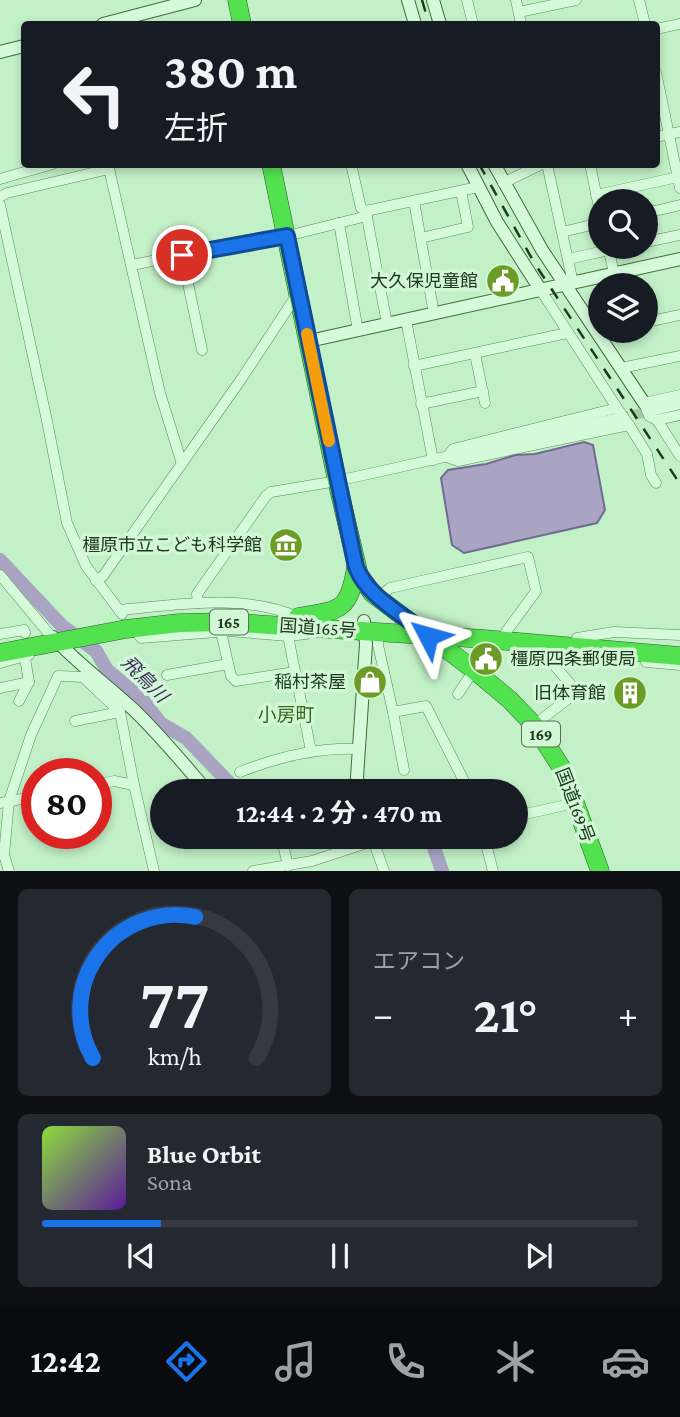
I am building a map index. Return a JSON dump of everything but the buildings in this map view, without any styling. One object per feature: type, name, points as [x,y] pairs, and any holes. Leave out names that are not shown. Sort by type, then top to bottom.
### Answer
[{"type":"highway","points":[[237,0],[241,21]]},
{"type":"highway","name":"国道169号","points":[[272,168],[337,481],[356,567],[363,582],[378,598],[510,700],[534,725],[558,761],[600,871]]},
{"type":"highway","points":[[298,617],[328,612],[345,603],[350,595],[356,567]]},
{"type":"highway","name":"国道165号","points":[[0,653],[156,616],[188,613],[298,617],[369,628]]},
{"type":"highway","name":"国道165号","points":[[90,631],[198,622],[341,629],[506,632],[680,656]]},
{"type":"highway","name":"国道165号","points":[[422,630],[537,645],[677,639]]},
{"type":"highway","name":"国道165号","points":[[0,644],[57,638]]},
{"type":"highway","points":[[474,670],[470,652],[484,639]]},
{"type":"street","points":[[114,21],[195,0]]},
{"type":"street","points":[[408,0],[414,21]]},
{"type":"street","points":[[433,0],[439,21]]},
{"type":"street","points":[[467,0],[472,21]]},
{"type":"street","points":[[516,0],[521,21]]},
{"type":"street","points":[[519,12],[576,0]]},
{"type":"street","points":[[639,0],[644,21]]},
{"type":"street","points":[[660,28],[680,24]]},
{"type":"street","points":[[0,52],[21,47]]},
{"type":"street","points":[[638,189],[679,183],[675,133],[660,87]]},
{"type":"street","points":[[0,179],[39,168]]},
{"type":"street","points":[[0,197],[105,168]]},
{"type":"street","points":[[109,168],[160,393],[183,464]]},
{"type":"street","points":[[352,168],[361,208],[366,214],[387,324]]},
{"type":"street","points":[[469,168],[567,333],[647,454],[651,475],[656,483]]},
{"type":"street","points":[[496,168],[535,239],[588,312]]},
{"type":"street","points":[[503,183],[536,168]]},
{"type":"street","points":[[546,168],[568,259],[569,283]]},
{"type":"street","points":[[591,168],[595,189]]},
{"type":"street","points":[[132,265],[287,236],[414,201],[478,187]]},
{"type":"street","points":[[421,237],[468,227],[461,191]]},
{"type":"street","points":[[414,201],[434,314]]},
{"type":"street","points":[[0,205],[46,415],[64,512],[82,559],[96,581],[120,612],[198,603],[260,605],[278,608],[298,617]]},
{"type":"street","points":[[658,210],[680,205]]},
{"type":"street","points":[[339,223],[358,331]]},
{"type":"street","points":[[562,232],[588,226]]},
{"type":"street","points":[[658,239],[680,234]]},
{"type":"street","points":[[568,259],[588,254]]},
{"type":"street","points":[[182,255],[202,350]]},
{"type":"street","points":[[611,259],[614,273],[680,259]]},
{"type":"street","points":[[309,341],[588,279]]},
{"type":"street","points":[[96,581],[103,576],[183,464],[298,293]]},
{"type":"street","points":[[658,320],[680,315]]},
{"type":"street","points":[[406,320],[433,460]]},
{"type":"street","points":[[414,366],[567,333]]},
{"type":"street","points":[[607,343],[680,456]]},
{"type":"street","points":[[475,354],[485,403]]},
{"type":"street","points":[[621,368],[680,356]]},
{"type":"street","points":[[421,404],[482,391]]},
{"type":"street","points":[[651,411],[680,395]]},
{"type":"street","points":[[651,411],[680,404]]},
{"type":"street","points":[[651,411],[680,415]]},
{"type":"street","points":[[198,603],[197,594],[266,496],[275,491],[337,481],[447,457],[618,413]]},
{"type":"street","points":[[447,457],[458,461],[629,425]]},
{"type":"street","points":[[378,598],[390,588],[528,557],[536,590],[506,632]]},
{"type":"street","points":[[0,575],[120,712],[154,871]]},
{"type":"street","points":[[369,628],[378,645],[404,770]]},
{"type":"street","points":[[357,779],[369,628]]},
{"type":"street","points":[[138,634],[141,638],[229,631],[288,636],[341,629]]},
{"type":"street","points":[[0,635],[23,630],[25,633]]},
{"type":"street","points":[[222,632],[230,676],[236,681],[295,672]]},
{"type":"street","points":[[288,636],[311,751]]},
{"type":"street","points":[[577,643],[609,657],[680,665]]},
{"type":"street","points":[[534,725],[577,692],[537,645]]},
{"type":"street","points":[[0,663],[27,656],[29,682],[19,701]]},
{"type":"street","points":[[167,675],[228,664]]},
{"type":"street","points":[[458,694],[474,670]]},
{"type":"street","points":[[6,871],[5,802],[58,676],[86,675],[135,711],[197,779]]},
{"type":"street","points":[[0,688],[29,682]]},
{"type":"street","points":[[393,712],[426,706],[463,779]]},
{"type":"street","points":[[75,721],[120,712]]},
{"type":"street","points":[[240,772],[264,762],[311,751],[359,749]]},
{"type":"street","points":[[112,781],[134,785]]},
{"type":"street","points":[[528,813],[575,803]]},
{"type":"street","points":[[283,849],[284,868]]},
{"type":"street","points":[[253,871],[314,866],[351,849]]},
{"type":"street","points":[[376,849],[384,871]]},
{"type":"street","points":[[487,849],[493,871]]},
{"type":"shaded area","points":[[584,442],[593,445],[605,510],[597,523],[464,553],[452,545],[441,478],[448,470]]},
{"type":"waterway","name":"飛鳥川","points":[[0,560],[62,626],[96,651],[107,670],[143,700],[160,723],[186,738],[225,779]]},
{"type":"waterway","name":"飛鳥川","points":[[434,849],[442,871]]},
{"type":"tunnel","points":[[619,418],[651,411]]},
{"type":"railway","points":[[422,0],[428,21]]},
{"type":"railway","points":[[481,168],[535,264],[680,484]]},
{"type":"slow traffic","points":[[307,334],[329,441]]},
{"type":"place","name":"大久保児童館","points":[[503,281]]},
{"type":"place","name":"橿原市立こども科学館","points":[[286,545]]},
{"type":"place","name":"橿原四条郵便局","points":[[486,659]]},
{"type":"place","name":"稲村茶屋","points":[[370,682]]},
{"type":"place","name":"旧体育館","points":[[630,693]]},
{"type":"district","name":"小房町","points":[[286,714]]},
{"type":"route","points":[[182,255],[287,236],[356,567],[373,594],[428,636]]}]
